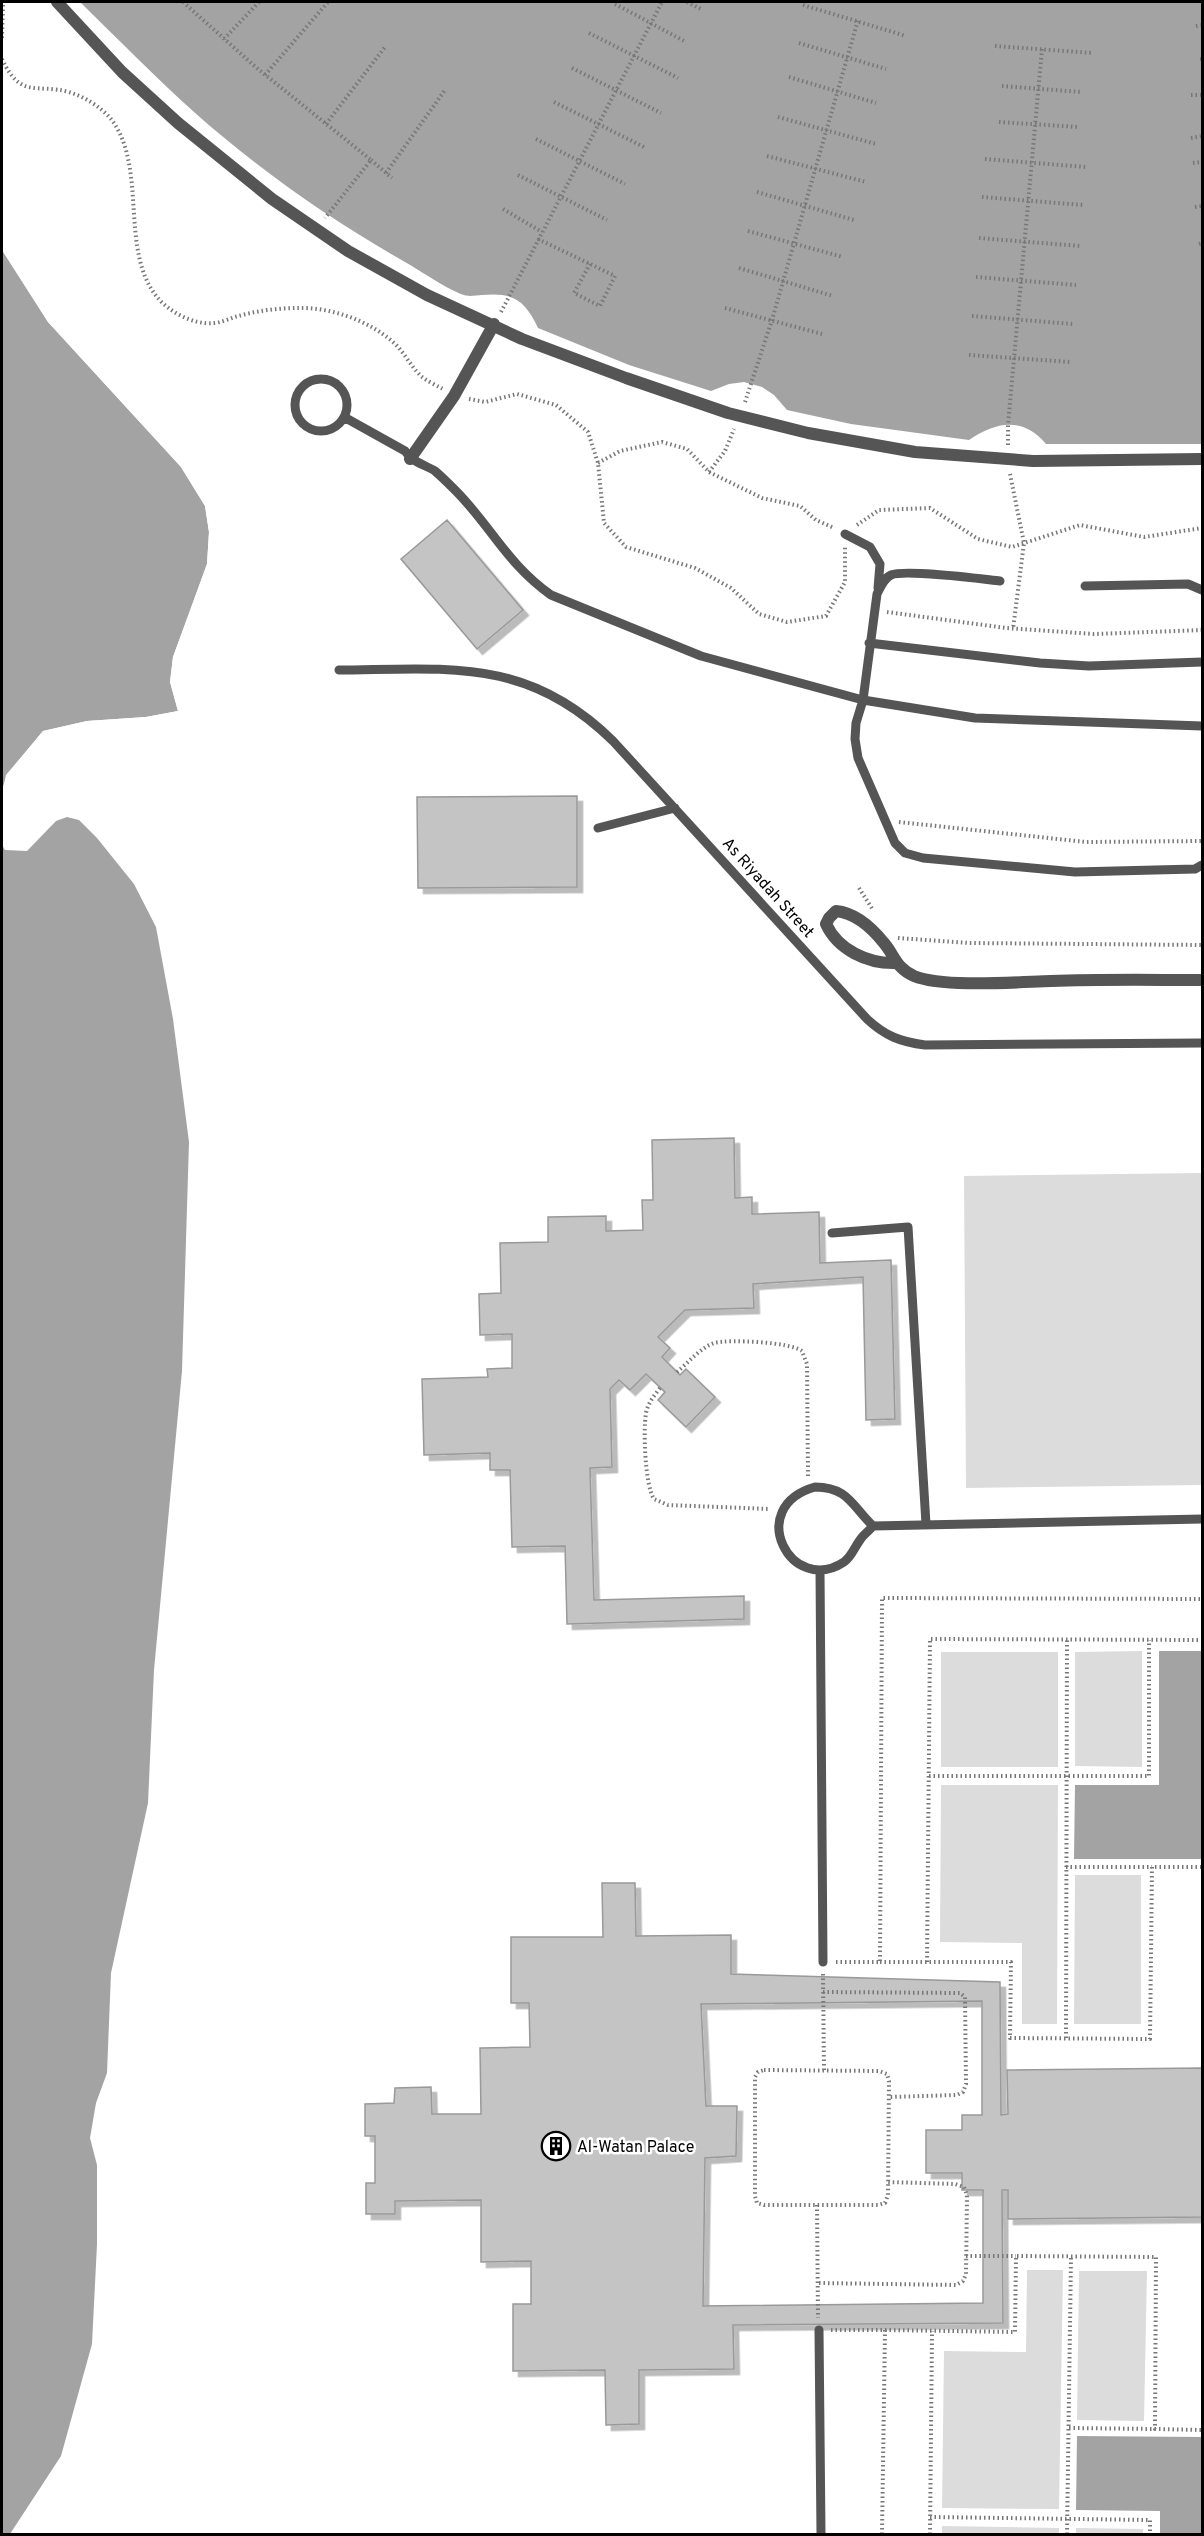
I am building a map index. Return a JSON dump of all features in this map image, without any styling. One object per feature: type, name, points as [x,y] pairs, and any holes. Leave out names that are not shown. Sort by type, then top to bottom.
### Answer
[{"type":"street","points":[[57,2],[122,72],[178,123],[272,200],[348,251],[427,295],[494,324],[522,339],[626,378],[740,416],[808,433],[915,452],[1034,461],[1203,459]]},
{"type":"street","points":[[410,459],[454,396],[494,324]]},
{"type":"street","name":"As Riyadah Street","points":[[896,963],[881,964],[851,951],[831,934],[826,924],[828,918],[836,911],[848,912],[859,919],[885,944],[896,963],[914,976],[931,980],[976,983],[1203,980]]},
{"type":"lane","points":[[318,378],[334,381],[346,395],[348,404],[344,417],[335,428],[326,431],[309,429],[297,415],[296,397],[309,381],[318,378]]},
{"type":"lane","points":[[344,417],[405,452],[410,459],[434,471],[457,491],[512,561],[530,580],[551,595],[701,656],[863,700],[975,718],[1203,726]]},
{"type":"lane","points":[[845,534],[870,547],[880,564],[863,700],[856,723],[855,739],[858,758],[895,843],[905,853],[923,858],[1075,872],[1195,869],[1203,865]]},
{"type":"lane","points":[[877,594],[883,582],[891,575],[916,574],[1000,580]]},
{"type":"lane","points":[[1085,586],[1188,584],[1203,590]]},
{"type":"lane","points":[[869,643],[1069,665],[1203,662]]},
{"type":"lane","name":"As Riyadah Street","points":[[339,670],[468,670],[509,677],[528,683],[565,701],[598,726],[867,1019],[886,1035],[897,1040],[925,1045],[1203,1043]]},
{"type":"lane","points":[[598,828],[675,808]]},
{"type":"lane","points":[[832,1233],[908,1227],[926,1524]]},
{"type":"lane","points":[[873,1526],[845,1562],[833,1568],[820,1570],[798,1564],[783,1547],[779,1536],[779,1523],[783,1510],[791,1498],[808,1489],[829,1487],[841,1492],[873,1526],[1203,1519]]},
{"type":"lane","points":[[820,1570],[822,1962]]},
{"type":"lane","points":[[819,2330],[821,2535]]},
{"type":"path","points":[[2,38],[3,2]]},
{"type":"path","points":[[183,2],[265,75],[392,178]]},
{"type":"path","points":[[224,39],[259,2]]},
{"type":"path","points":[[265,75],[328,2]]},
{"type":"path","points":[[510,296],[662,2]]},
{"type":"path","points":[[687,2],[701,9]]},
{"type":"path","points":[[615,4],[684,41]]},
{"type":"path","points":[[803,5],[906,36]]},
{"type":"path","points":[[752,384],[858,20]]},
{"type":"path","points":[[1196,26],[1203,25]]},
{"type":"path","points":[[589,33],[678,78]]},
{"type":"path","points":[[799,43],[886,69]]},
{"type":"path","points":[[995,46],[1093,53]]},
{"type":"path","points":[[326,124],[385,47]]},
{"type":"path","points":[[1013,629],[1024,543],[1011,486],[1008,425],[1042,49]]},
{"type":"path","points":[[2,59],[9,75],[24,86],[69,92],[97,105],[110,119],[123,139],[139,252],[147,279],[158,297],[170,308],[191,320],[213,323],[269,310],[299,308],[330,311],[369,325],[394,343],[421,376],[454,396],[485,402],[517,394],[556,405],[588,432],[598,463],[604,523],[627,547],[695,568],[731,588],[759,614],[787,622],[826,616],[845,582],[845,534]]},
{"type":"path","points":[[572,68],[661,112]]},
{"type":"path","points":[[789,77],[876,103]]},
{"type":"path","points":[[1002,86],[1081,92]]},
{"type":"path","points":[[386,172],[444,90]]},
{"type":"path","points":[[1191,95],[1203,95]]},
{"type":"path","points":[[554,102],[644,147]]},
{"type":"path","points":[[778,117],[876,144]]},
{"type":"path","points":[[999,122],[1078,127]]},
{"type":"path","points":[[1191,138],[1203,135]]},
{"type":"path","points":[[536,139],[625,184]]},
{"type":"path","points":[[767,156],[866,182]]},
{"type":"path","points":[[985,159],[1086,167]]},
{"type":"path","points":[[328,214],[371,160]]},
{"type":"path","points":[[1193,163],[1203,162]]},
{"type":"path","points":[[518,175],[607,220]]},
{"type":"path","points":[[757,192],[854,220]]},
{"type":"path","points":[[982,197],[1083,205]]},
{"type":"path","points":[[1195,207],[1203,206]]},
{"type":"path","points":[[503,209],[542,232]]},
{"type":"path","points":[[748,231],[843,257]]},
{"type":"path","points":[[979,238],[1080,246]]},
{"type":"path","points":[[538,239],[615,276],[600,306],[574,293],[590,264]]},
{"type":"path","points":[[739,268],[833,296]]},
{"type":"path","points":[[976,277],[1076,285]]},
{"type":"path","points":[[725,308],[822,334]]},
{"type":"path","points":[[972,316],[1073,324]]},
{"type":"path","points":[[969,355],[1070,363]]},
{"type":"path","points":[[598,463],[620,451],[662,442],[687,449],[709,472],[762,498],[800,506],[816,520],[845,534]]},
{"type":"path","points":[[845,534],[879,510],[930,508],[978,539],[1012,547],[1080,525],[1144,537],[1203,528]]},
{"type":"path","points":[[875,610],[1013,629],[1094,634],[1203,630]]},
{"type":"path","points":[[886,820],[1086,842],[1203,841]]},
{"type":"path","points":[[859,888],[878,918]]},
{"type":"path","points":[[891,933],[898,938],[969,944],[1203,945]]},
{"type":"path","points":[[677,1372],[705,1348],[724,1341],[791,1345],[802,1351],[807,1364],[808,1489]]},
{"type":"path","points":[[660,1388],[650,1403],[645,1421],[648,1485],[654,1499],[668,1505],[783,1510]]},
{"type":"path","points":[[880,1962],[882,1598],[1203,1599]]},
{"type":"path","points":[[927,1962],[930,1639],[1203,1640]]},
{"type":"path","points":[[1066,2038],[1067,1640]]},
{"type":"path","points":[[929,1776],[1149,1776],[1149,1640]]},
{"type":"path","points":[[824,2071],[822,1962],[1011,1962],[1010,2038],[1150,2039],[1152,1866]]},
{"type":"path","points":[[1066,1867],[1203,1867]]},
{"type":"path","points":[[823,1992],[960,1993],[966,1997],[966,2084],[963,2092],[957,2095],[889,2097]]},
{"type":"path","points":[[764,2070],[824,2071],[884,2072],[887,2074],[889,2081],[887,2199],[882,2204],[764,2205],[757,2203],[755,2196],[755,2077],[758,2072],[764,2070]]},
{"type":"path","points":[[818,2283],[956,2285],[965,2278],[967,2195],[964,2187],[955,2184],[888,2182]]},
{"type":"path","points":[[817,2205],[819,2330],[1015,2332],[1016,2256]]},
{"type":"path","points":[[966,2256],[1156,2257],[1155,2429]]},
{"type":"path","points":[[1067,2535],[1071,2256]]},
{"type":"path","points":[[882,2535],[885,2330]]},
{"type":"path","points":[[930,2535],[932,2331]]},
{"type":"path","points":[[1069,2428],[1203,2430]]},
{"type":"path","points":[[930,2517],[1150,2520],[1150,2535]]},
{"type":"shaded area","points":[[80,2],[1202,2],[1202,444],[1046,444],[1028,429],[1009,425],[989,429],[969,440],[851,424],[787,410],[774,395],[762,387],[744,382],[729,384],[711,391],[629,365],[538,328],[523,304],[510,297],[493,294],[466,296],[450,289],[323,211],[218,133]]},
{"type":"shaded area","points":[[2,250],[48,322],[181,467],[205,506],[209,532],[207,564],[173,657],[170,682],[178,711],[146,717],[87,721],[43,731],[7,775],[2,790]]},
{"type":"shaded area","points":[[67,817],[79,820],[97,838],[134,884],[156,927],[173,1019],[189,1142],[182,1371],[154,1670],[148,1803],[111,1973],[107,2073],[96,2103],[90,2138],[97,2165],[97,2244],[92,2344],[61,2456],[10,2534],[2,2534],[2,845],[5,850],[27,851],[56,821]]},
{"type":"shaded area","points":[[1202,1173],[1202,1485],[966,1488],[964,1176]]},
{"type":"shaded area","points":[[1142,1651],[1142,1767],[1075,1766],[1075,1652]]},
{"type":"shaded area","points":[[1159,1651],[1202,1651],[1202,1859],[1074,1859],[1075,1785],[1159,1785]]},
{"type":"shaded area","points":[[941,1652],[1058,1652],[1058,1767],[941,1767]]},
{"type":"shaded area","points":[[941,1785],[1058,1785],[1057,2024],[1022,2024],[1022,1943],[940,1942]]},
{"type":"shaded area","points":[[1075,1875],[1141,1875],[1141,2024],[1074,2024]]},
{"type":"shaded area","points":[[1027,2270],[1063,2270],[1059,2509],[942,2508],[944,2351],[1026,2352]]},
{"type":"shaded area","points":[[1079,2271],[1147,2271],[1144,2421],[1077,2420]]},
{"type":"shaded area","points":[[1077,2436],[1202,2437],[1202,2534],[1160,2534],[1160,2511],[1076,2510]]},
{"type":"shaded area","points":[[942,2526],[1059,2528],[1059,2534],[942,2534]]},
{"type":"shaded area","points":[[1076,2528],[1143,2529],[1143,2534],[1076,2534]]},
{"type":"pier","points":[[2,247],[50,320],[184,465],[208,505],[212,531],[210,565],[176,658],[173,682],[180,713],[146,720],[87,724],[45,734],[9,777],[2,793],[6,775],[43,731],[87,721],[146,717],[178,711],[170,682],[173,657],[207,564],[209,532],[205,506],[181,467],[48,322]]},
{"type":"building","points":[[447,520],[523,610],[477,649],[401,559]]},
{"type":"building","points":[[577,796],[577,887],[418,888],[417,797]]},
{"type":"building","points":[[734,1138],[735,1198],[752,1197],[752,1214],[819,1212],[820,1263],[891,1260],[895,1419],[866,1420],[863,1277],[753,1284],[754,1308],[685,1310],[658,1337],[670,1348],[662,1357],[680,1375],[686,1369],[715,1397],[686,1427],[658,1400],[665,1392],[646,1374],[630,1390],[619,1380],[610,1389],[612,1467],[590,1468],[594,1600],[744,1596],[744,1619],[567,1624],[565,1546],[512,1547],[510,1470],[490,1470],[490,1453],[424,1455],[422,1379],[488,1377],[487,1369],[512,1368],[512,1334],[480,1335],[479,1294],[501,1293],[500,1243],[548,1242],[548,1217],[606,1216],[606,1231],[643,1230],[642,1200],[653,1200],[652,1140]]},
{"type":"building","name":"Al-Watan Palace","points":[[602,1883],[635,1883],[636,1936],[731,1935],[731,1974],[1000,1982],[1001,2115],[1008,2114],[1007,2070],[1202,2068],[1202,2217],[1008,2219],[1008,2190],[1002,2190],[1003,2323],[733,2325],[734,2369],[639,2370],[639,2424],[606,2425],[605,2370],[513,2371],[513,2304],[531,2304],[531,2261],[481,2262],[481,2200],[395,2201],[395,2214],[366,2214],[366,2183],[375,2183],[375,2136],[365,2136],[365,2104],[394,2103],[395,2088],[431,2087],[432,2114],[481,2114],[480,2048],[530,2047],[529,2003],[511,2003],[511,1937],[603,1937]],"holes":[[[982,2001],[982,2115],[962,2115],[962,2130],[926,2130],[926,2173],[962,2173],[962,2190],[983,2190],[983,2303],[703,2306],[705,2158],[736,2156],[737,2106],[706,2106],[701,2004]]]},
{"type":"place","name":"Al-Watan Palace","points":[[556,2146]]}]
